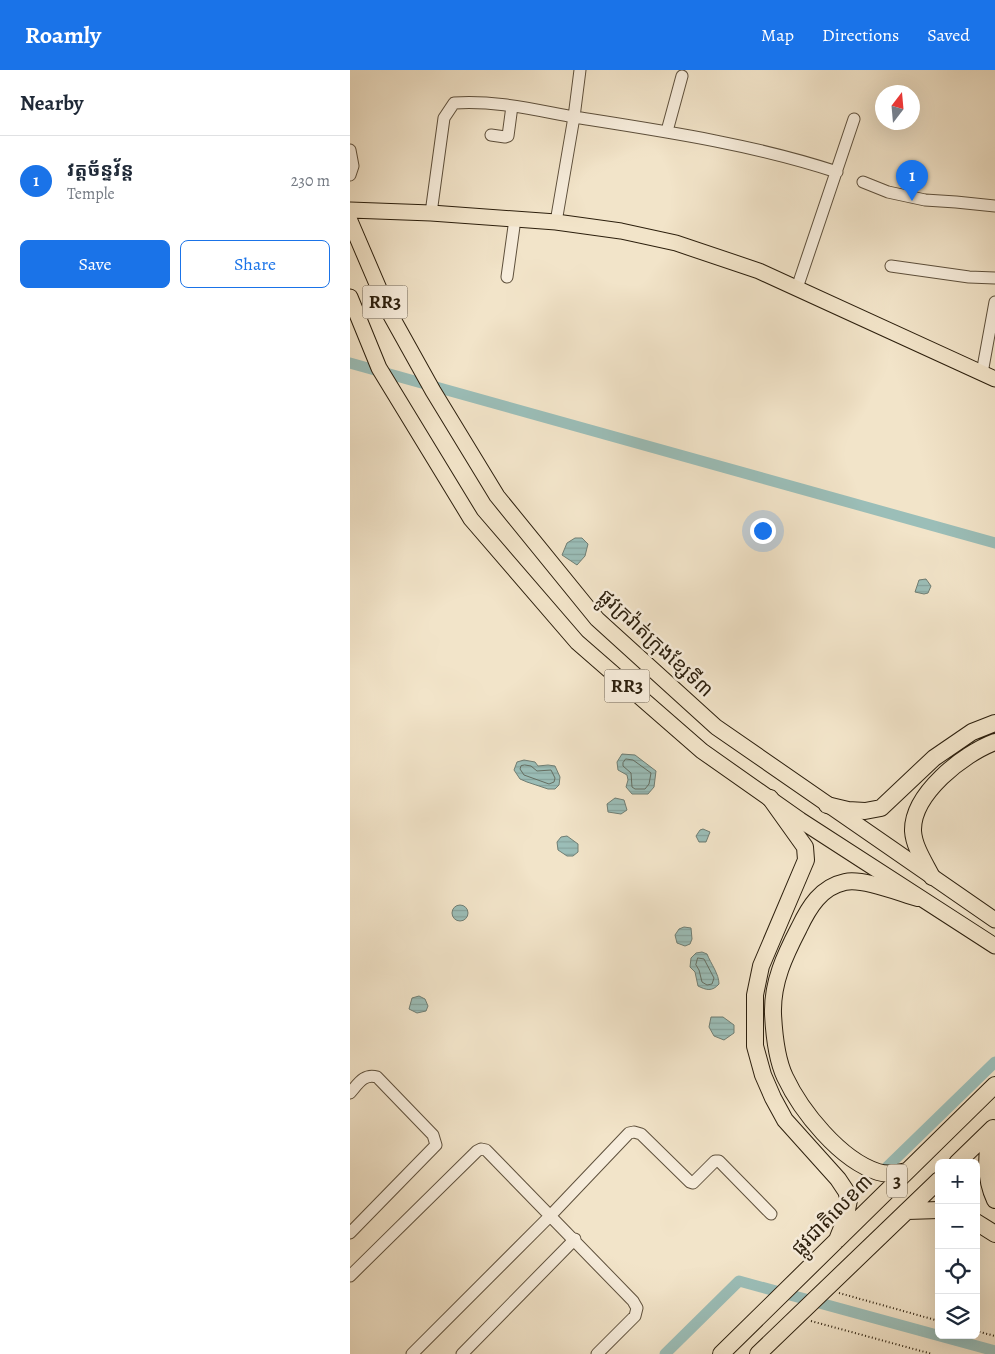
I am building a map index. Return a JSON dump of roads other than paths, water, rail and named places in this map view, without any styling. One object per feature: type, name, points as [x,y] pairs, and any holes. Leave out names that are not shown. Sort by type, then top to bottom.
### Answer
[{"type":"highway","points":[[827,805],[848,810],[865,811],[881,808],[934,758],[972,732],[995,723]]},
{"type":"highway","points":[[932,877],[915,844],[913,830],[916,814],[922,800],[946,773],[984,746],[995,742]]},
{"type":"highway","points":[[770,798],[805,847],[806,860],[761,966],[755,995],[755,1046],[763,1075],[785,1120],[838,1179],[846,1191],[849,1200],[845,1220],[837,1240]]},
{"type":"highway","points":[[907,1171],[893,1174],[867,1168],[842,1152],[821,1129],[799,1102],[784,1075],[776,1044],[773,1012],[776,980],[788,949],[801,922],[820,893],[846,881],[859,881],[918,898]]},
{"type":"highway","name":"ផ្លូវជាតិលេខ៣","points":[[721,1354],[995,1085]]},
{"type":"highway","points":[[961,1159],[993,1127]]},
{"type":"highway","points":[[993,1127],[988,1144],[987,1160],[991,1192],[995,1200]]},
{"type":"highway","name":"3","points":[[758,1354],[935,1184]]},
{"type":"highway","points":[[907,1211],[935,1210]]},
{"type":"highway","points":[[980,1225],[995,1234]]},
{"type":"main road","points":[[350,210],[431,213],[556,222],[621,231],[676,243],[759,271],[989,376]]},
{"type":"main road","name":"ផ្លូវក្រវ៉ាត់ក្រុងខ្សែទី៣","points":[[350,221],[388,312],[430,386],[497,496],[597,619],[716,727],[995,920]]},
{"type":"main road","name":"RR3","points":[[350,297],[379,368],[471,519],[577,642],[702,751],[918,898],[995,946]]},
{"type":"street","points":[[556,222],[580,70]]},
{"type":"street","points":[[667,131],[682,76]]},
{"type":"street","points":[[431,213],[444,118],[454,103],[473,101],[667,131],[722,142],[837,172]]},
{"type":"street","points":[[491,135],[508,136],[512,106]]},
{"type":"street","points":[[797,288],[854,119]]},
{"type":"street","points":[[350,150],[353,166],[350,175]]},
{"type":"street","points":[[863,182],[888,192],[925,200],[995,206]]},
{"type":"street","points":[[507,277],[515,219]]},
{"type":"street","points":[[891,266],[969,277],[995,278]]},
{"type":"street","points":[[989,376],[995,303]]},
{"type":"street","points":[[350,1093],[366,1076],[370,1075],[376,1078],[433,1135],[436,1145],[350,1233]]},
{"type":"street","points":[[412,1354],[551,1215],[629,1133],[641,1134],[690,1182],[693,1182],[714,1161],[720,1161],[771,1214]]},
{"type":"street","points":[[350,1276],[477,1151],[481,1149],[486,1150],[634,1301],[638,1308],[635,1316],[597,1354]]},
{"type":"street","points":[[462,1354],[575,1240]]},
{"type":"water","points":[[575,538],[582,538],[588,544],[585,556],[577,565],[562,555],[567,543]]},
{"type":"water","points":[[926,579],[931,586],[928,593],[915,592],[919,580]]},
{"type":"water","points":[[622,754],[635,755],[656,771],[654,787],[648,794],[632,794],[626,787],[627,775],[618,770],[617,762]]},
{"type":"water","points":[[524,760],[535,762],[538,766],[555,766],[560,777],[559,785],[555,789],[548,789],[520,779],[514,770],[517,762]]},
{"type":"water","points":[[615,798],[624,800],[627,810],[621,814],[608,812],[607,804]]},
{"type":"water","points":[[703,829],[710,832],[706,842],[699,842],[696,836]]},
{"type":"water","points":[[567,836],[578,844],[578,852],[573,856],[567,856],[558,850],[557,842],[561,837]]},
{"type":"water","points":[[460,905],[468,913],[460,921],[452,913]]},
{"type":"water","points":[[684,927],[691,928],[692,939],[690,944],[685,946],[677,943],[675,935],[679,929]]},
{"type":"water","points":[[702,952],[707,954],[719,980],[719,984],[711,989],[698,986],[695,972],[690,967],[691,958],[696,953]]},
{"type":"water","points":[[419,996],[425,999],[428,1006],[426,1011],[417,1013],[409,1009],[412,998]]},
{"type":"water","points":[[711,1017],[723,1017],[734,1025],[734,1033],[724,1040],[714,1036],[709,1027]]},
{"type":"waterway","points":[[350,363],[995,543]]},
{"type":"waterway","points":[[887,1167],[995,1062]]},
{"type":"waterway","points":[[665,1354],[739,1281],[995,1351]]},
{"type":"place","name":"វត្តច័ន្ទវ័ន្ត","points":[[912,201]]}]
